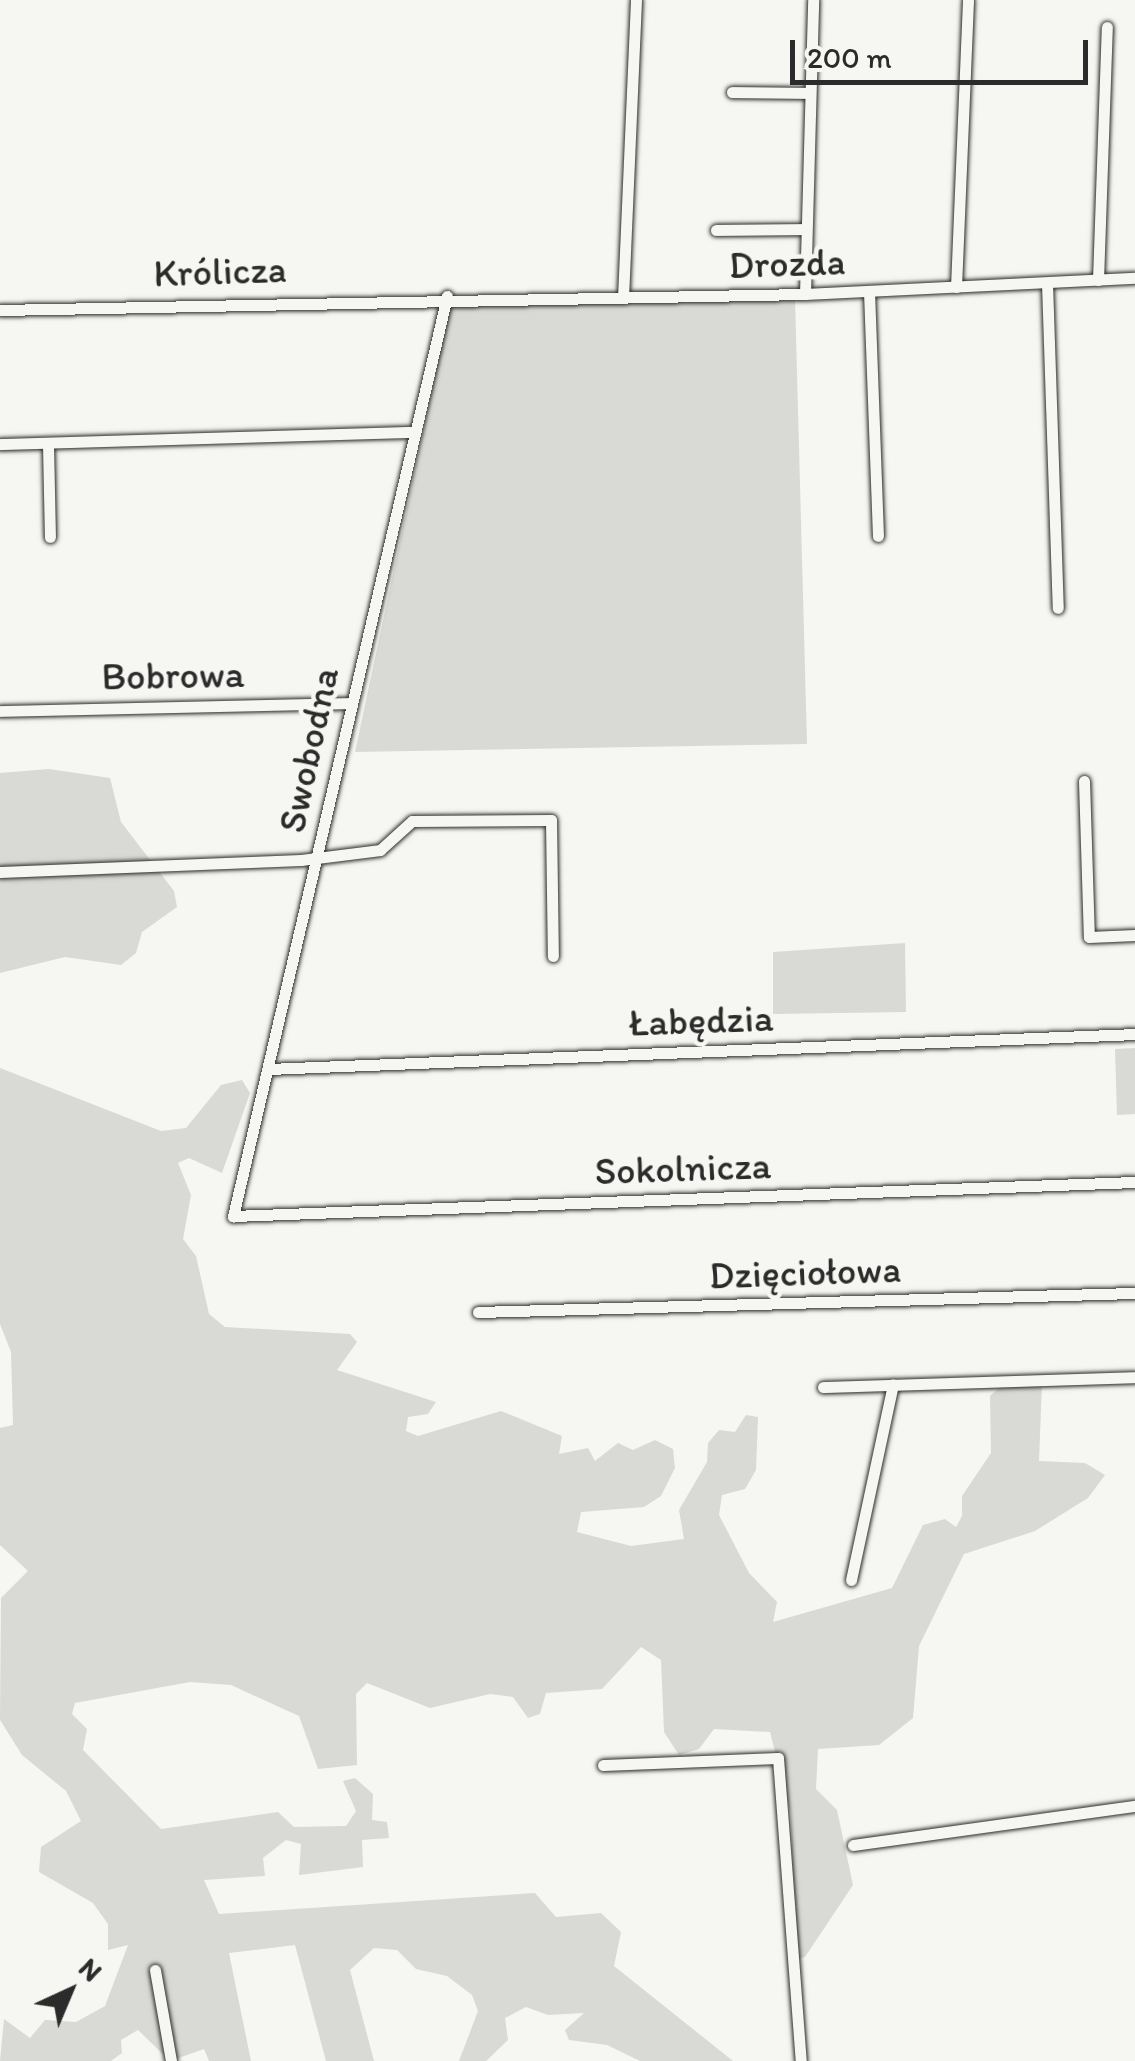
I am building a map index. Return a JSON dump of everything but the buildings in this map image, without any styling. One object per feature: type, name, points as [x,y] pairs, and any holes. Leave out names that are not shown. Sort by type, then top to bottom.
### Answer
[{"type":"street","points":[[623,298],[636,0]]},
{"type":"street","points":[[805,294],[813,0]]},
{"type":"street","points":[[956,287],[968,0]]},
{"type":"street","points":[[1098,280],[1107,27]]},
{"type":"street","points":[[732,92],[810,92]]},
{"type":"street","points":[[716,230],[806,229]]},
{"type":"street","name":"Drozda","points":[[444,296],[805,294],[1135,278]]},
{"type":"street","points":[[1047,282],[1058,608]]},
{"type":"street","points":[[869,291],[878,536]]},
{"type":"street","name":"Królicza","points":[[0,310],[444,296]]},
{"type":"street","name":"Swobodna","points":[[233,1216],[444,296]]},
{"type":"street","points":[[0,444],[410,432]]},
{"type":"street","points":[[48,444],[50,538]]},
{"type":"street","name":"Bobrowa","points":[[0,710],[348,703]]},
{"type":"street","points":[[1084,780],[1089,937],[1135,936]]},
{"type":"street","points":[[0,872],[317,856],[380,850],[412,821],[550,820],[553,956]]},
{"type":"street","name":"Łabędzia","points":[[268,1069],[1135,1034]]},
{"type":"street","name":"Sokolnicza","points":[[233,1216],[1135,1182]]},
{"type":"street","name":"Dzięciołowa","points":[[478,1312],[1135,1293]]},
{"type":"street","points":[[823,1386],[1135,1377]]},
{"type":"street","points":[[851,1580],[894,1384]]},
{"type":"street","points":[[603,1765],[778,1758],[801,2061]]},
{"type":"street","points":[[853,1845],[1135,1806]]},
{"type":"street","points":[[155,1970],[171,2061]]},
{"type":"shaded area","points":[[795,299],[807,744],[355,752],[450,306]]},
{"type":"shaded area","points":[[49,769],[110,778],[121,822],[174,891],[177,907],[142,932],[136,953],[121,965],[65,957],[0,973],[0,773]]},
{"type":"shaded area","points":[[905,943],[906,1012],[773,1014],[773,952]]},
{"type":"shaded area","points":[[1135,1048],[1135,1114],[1117,1115],[1115,1049]]},
{"type":"shaded area","points":[[0,1068],[161,1131],[186,1128],[221,1085],[242,1080],[250,1093],[222,1173],[189,1158],[178,1163],[191,1195],[183,1239],[196,1256],[209,1314],[225,1327],[350,1334],[357,1342],[337,1370],[436,1402],[428,1414],[408,1417],[406,1431],[418,1436],[501,1411],[562,1436],[559,1454],[588,1448],[595,1461],[618,1443],[633,1450],[655,1440],[673,1449],[675,1468],[661,1496],[644,1507],[581,1512],[577,1532],[631,1546],[684,1539],[679,1510],[707,1462],[708,1443],[719,1430],[735,1432],[746,1415],[758,1417],[756,1470],[745,1489],[722,1495],[719,1515],[749,1573],[777,1602],[773,1622],[892,1588],[923,1525],[945,1519],[956,1527],[962,1516],[962,1496],[991,1453],[990,1396],[1004,1383],[1042,1383],[1039,1461],[1085,1463],[1105,1475],[1088,1498],[1035,1531],[964,1554],[919,1646],[913,1718],[879,1745],[818,1749],[816,1789],[837,1810],[853,1885],[805,1957],[795,1960],[791,1814],[770,1732],[714,1729],[699,1749],[679,1755],[664,1732],[661,1660],[641,1647],[602,1689],[546,1693],[540,1714],[528,1718],[513,1697],[490,1694],[430,1708],[367,1683],[356,1694],[357,1765],[318,1769],[299,1716],[231,1685],[190,1682],[75,1703],[72,1714],[87,1729],[83,1750],[161,1829],[278,1812],[294,1827],[346,1826],[356,1811],[343,1781],[355,1778],[373,1794],[372,1820],[387,1822],[389,1838],[362,1840],[363,1867],[299,1875],[301,1844],[286,1840],[263,1858],[265,1876],[204,1880],[219,1914],[535,1893],[556,1917],[601,1913],[621,1932],[614,1966],[733,2061],[640,2061],[607,2045],[569,2040],[565,2030],[584,2013],[548,2015],[526,2007],[505,2018],[508,2040],[486,2061],[459,2061],[478,2011],[472,1995],[447,1976],[416,1969],[397,1950],[374,1948],[350,1970],[374,2061],[326,2061],[295,1945],[229,1953],[251,2061],[209,2061],[204,2049],[170,2061],[138,2030],[121,2040],[122,2053],[111,2061],[0,2061],[4,2019],[30,2038],[45,2020],[76,2022],[105,2006],[128,1945],[108,1950],[108,1924],[93,1903],[39,1872],[41,1847],[81,1821],[66,1791],[22,1755],[0,1720],[1,1598],[28,1571],[0,1545],[0,1428],[13,1425],[11,1352],[0,1324]]}]
